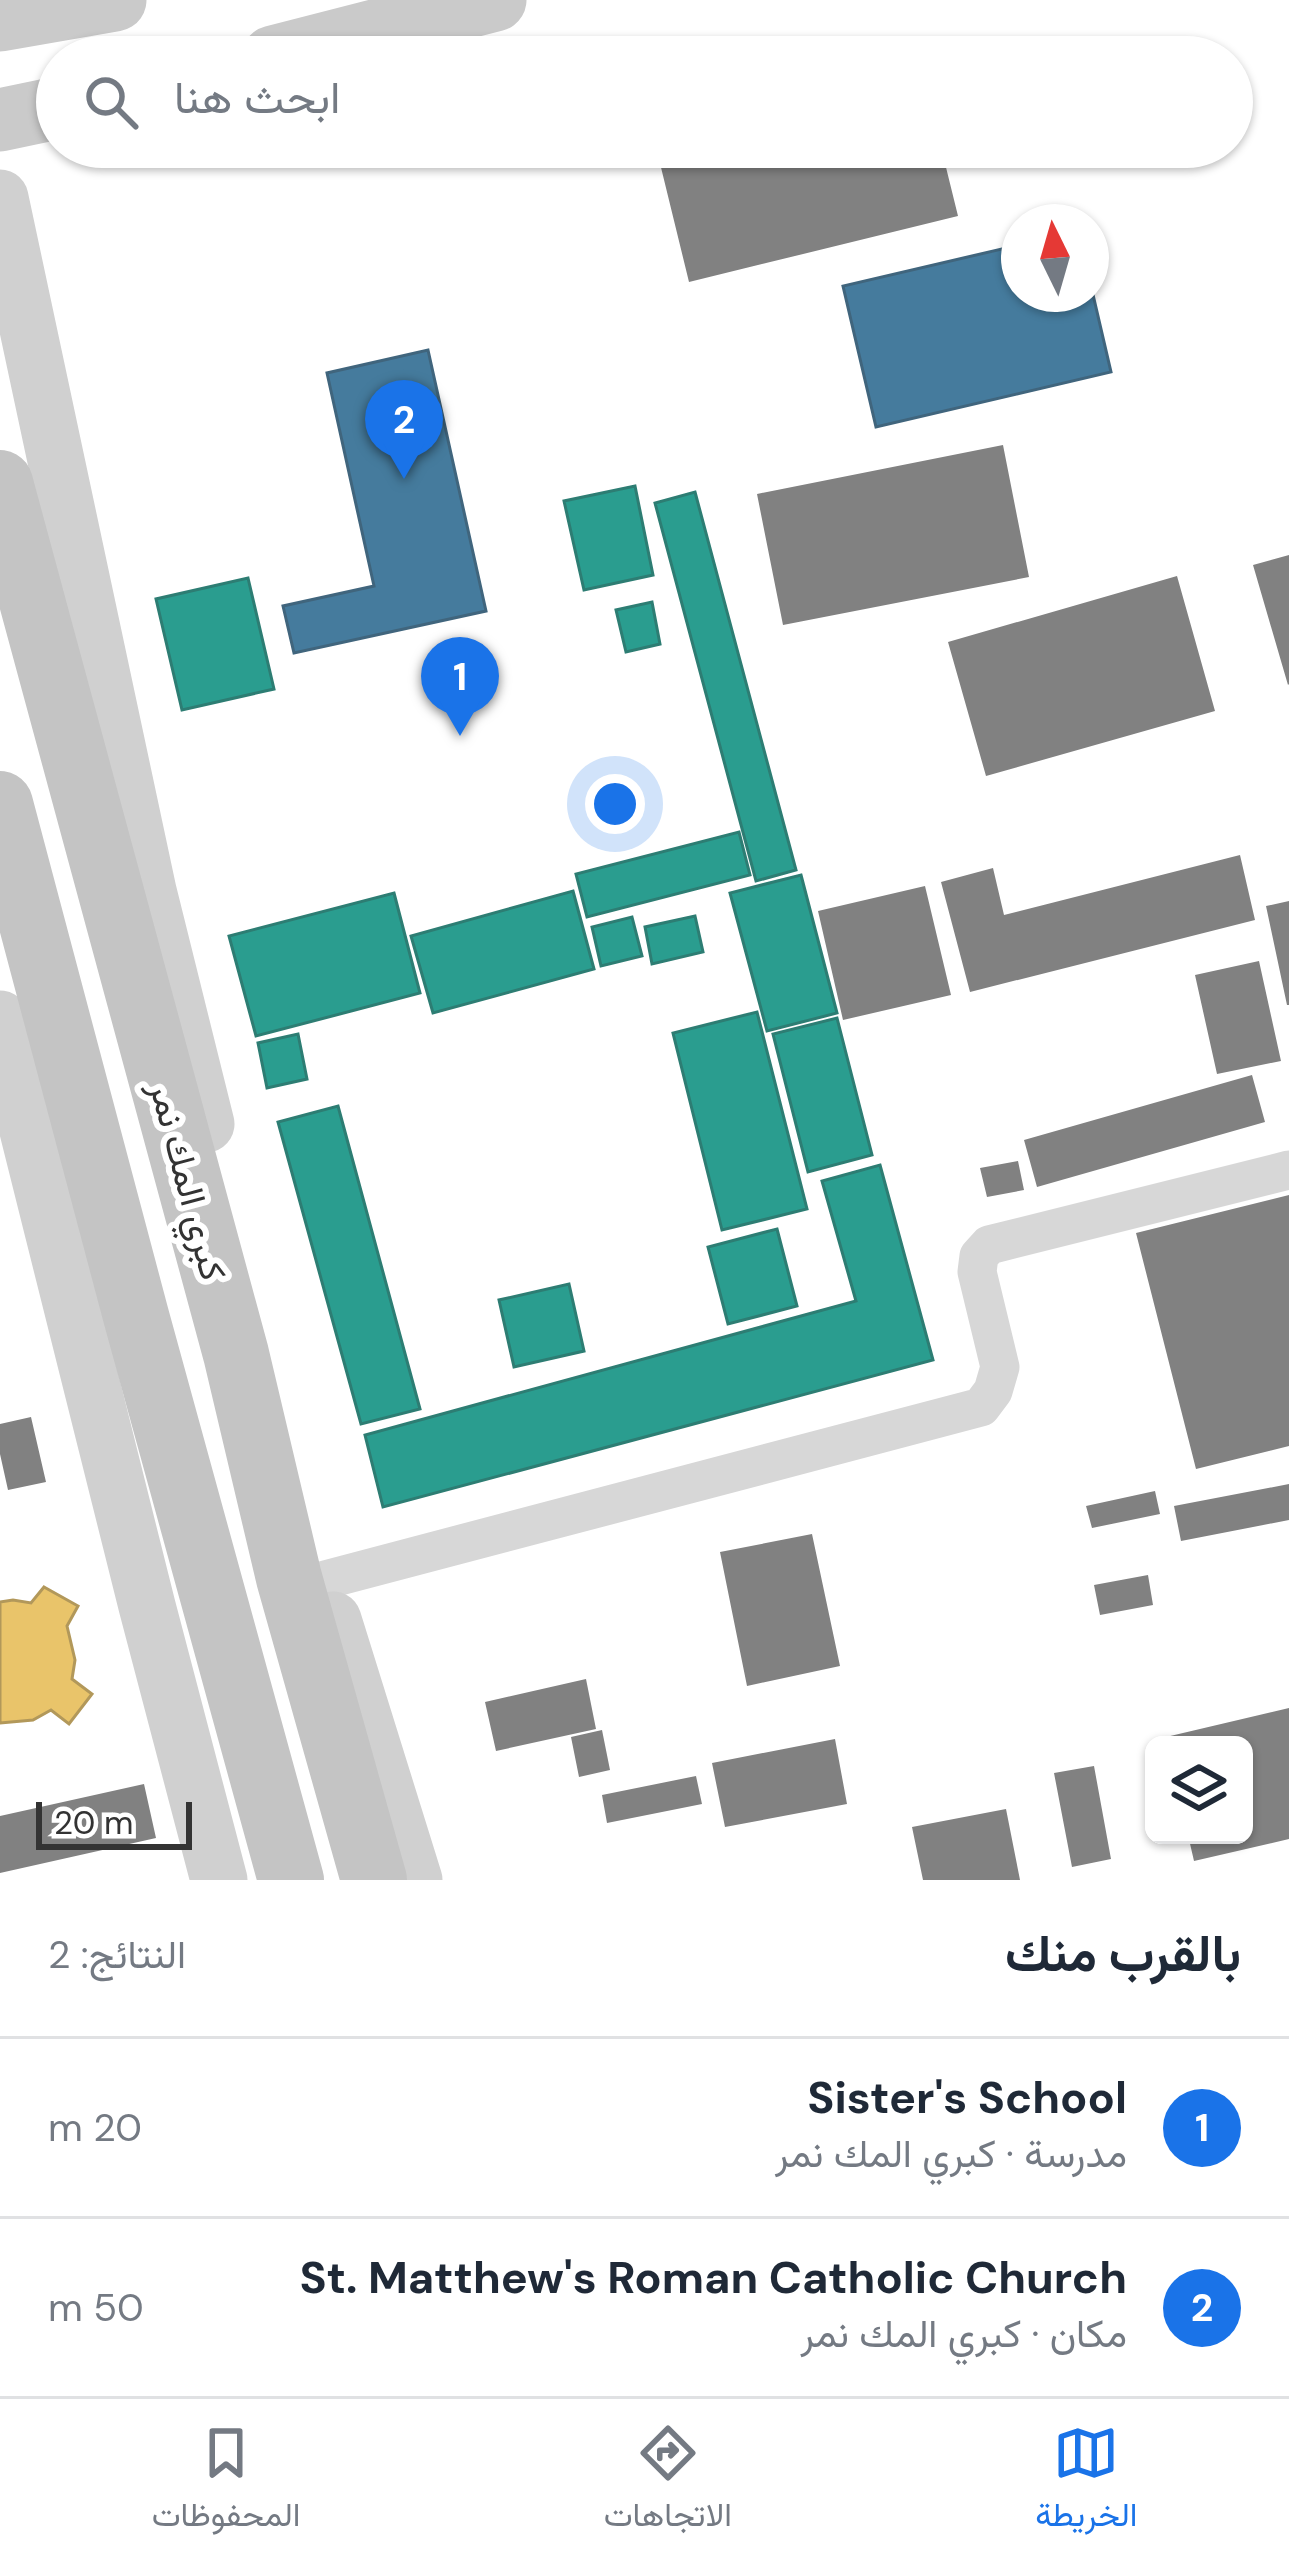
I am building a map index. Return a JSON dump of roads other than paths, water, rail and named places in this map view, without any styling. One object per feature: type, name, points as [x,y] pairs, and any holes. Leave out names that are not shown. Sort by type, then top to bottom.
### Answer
[{"type":"highway","name":"كبري المك نمر","points":[[2,494],[236,1354],[289,1578],[374,1880]]},
{"type":"highway","points":[[0,804],[291,1880]]},
{"type":"main road","points":[[0,20],[115,0]]},
{"type":"main road","points":[[355,36],[495,0]]},
{"type":"main road","points":[[0,120],[36,112]]},
{"type":"street","points":[[0,198],[148,891],[321,1581],[414,1880]]},
{"type":"street","points":[[0,1019],[220,1880]]},
{"type":"street","points":[[321,1581],[981,1407],[993,1391],[1000,1366],[977,1272],[979,1256],[989,1245],[1289,1170]]},
{"type":"place","name":"St. Matthew's Roman Catholic Church","points":[[404,479]]},
{"type":"place","name":"Sister's School","points":[[460,736]]}]
